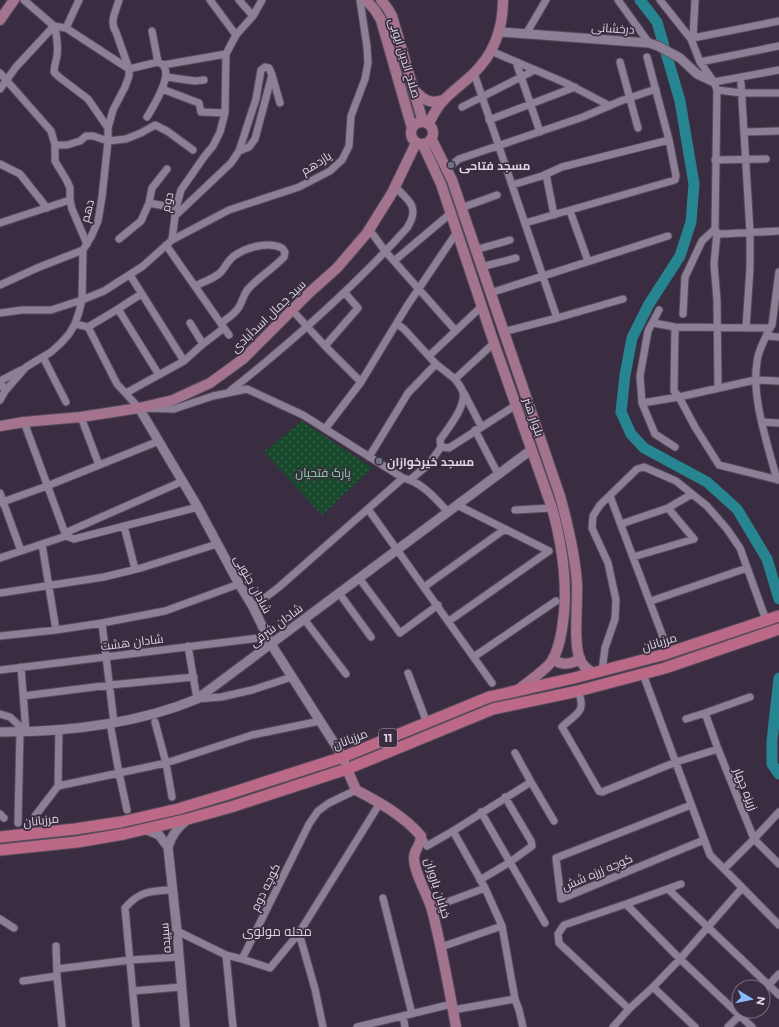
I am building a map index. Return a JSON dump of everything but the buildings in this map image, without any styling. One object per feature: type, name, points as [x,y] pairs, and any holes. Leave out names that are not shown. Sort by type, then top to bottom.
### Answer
[{"type":"main road","points":[[0,20],[14,0]]},
{"type":"main road","name":"صلاح الدین ایوبی","points":[[366,0],[381,20],[412,128]]},
{"type":"main road","points":[[381,0],[392,16],[413,90],[425,123]]},
{"type":"main road","points":[[425,123],[443,100],[474,74],[492,51],[500,32],[503,15],[503,0]]},
{"type":"main road","points":[[413,90],[427,101],[437,102],[443,100]]},
{"type":"main road","points":[[419,123],[425,123],[432,127],[433,131],[424,143],[411,136],[412,128],[419,123]]},
{"type":"main road","name":"بلوار هنر","points":[[424,143],[447,169],[560,496],[570,534],[577,583],[577,636],[580,658]]},
{"type":"main road","name":"بلوار هنر","points":[[424,143],[451,213],[494,343],[552,508],[559,536],[565,584],[566,607],[557,652],[550,663],[517,691]]},
{"type":"main road","name":"سید جمال اسدآبادی","points":[[0,426],[24,422],[81,417],[140,408],[173,400],[210,383],[243,359],[337,268],[369,229],[424,143]]},
{"type":"main road","points":[[531,450],[542,446]]},
{"type":"main road","name":"مرزبانان","points":[[0,837],[75,829],[121,822],[178,809],[343,757],[489,697],[597,672],[669,653],[772,618]]},
{"type":"main road","name":"11","points":[[0,850],[77,842],[124,834],[231,807],[347,769],[493,709],[578,691],[665,668],[775,631]]},
{"type":"main road","points":[[553,658],[556,662],[567,664],[580,658],[585,667],[597,672]]},
{"type":"main road","points":[[517,691],[519,704]]},
{"type":"main road","points":[[347,769],[356,790],[380,803],[415,829],[421,836]]},
{"type":"main road","name":"خیابان باروران","points":[[421,836],[421,843],[414,858],[416,869],[431,908],[441,947],[456,1027]]},
{"type":"street","points":[[24,0],[54,26],[56,32],[57,55],[54,65],[54,72],[88,99],[108,128]]},
{"type":"street","points":[[34,8],[36,0]]},
{"type":"street","points":[[66,28],[79,0]]},
{"type":"street","points":[[119,0],[112,20],[112,27],[116,32],[129,69]]},
{"type":"street","points":[[210,0],[236,35]]},
{"type":"street","points":[[239,0],[253,16]]},
{"type":"street","name":"دوم","points":[[172,240],[176,208],[181,190],[217,139],[220,132],[225,113],[226,54],[236,35],[253,16],[262,0]]},
{"type":"street","name":"یازدهم","points":[[172,240],[229,210],[299,187],[330,171],[342,160],[349,146],[351,116],[365,79],[368,63],[360,0]]},
{"type":"street","points":[[526,34],[546,0]]},
{"type":"street","points":[[618,0],[649,42]]},
{"type":"street","points":[[660,0],[692,38],[700,62],[715,86],[716,231],[714,264],[717,300],[718,388]]},
{"type":"street","points":[[692,38],[695,0]]},
{"type":"street","points":[[692,38],[779,22]]},
{"type":"street","points":[[54,26],[66,28],[129,69],[226,54]]},
{"type":"street","points":[[0,89],[16,67],[54,26]]},
{"type":"street","points":[[147,117],[162,89],[166,77],[165,69],[160,63],[152,31]]},
{"type":"street","name":"درخشانی","points":[[500,32],[649,42],[680,58],[697,74],[715,86]]},
{"type":"street","points":[[700,62],[779,46]]},
{"type":"street","points":[[492,51],[575,88],[610,106]]},
{"type":"street","points":[[525,223],[675,180],[676,176],[669,140],[647,57]]},
{"type":"street","points":[[516,62],[540,132]]},
{"type":"street","points":[[620,62],[638,128]]},
{"type":"street","points":[[175,216],[231,163],[239,151],[256,98],[261,70],[264,67],[267,67],[272,75],[280,104]]},
{"type":"street","name":"دهم","points":[[0,400],[5,391],[26,368],[61,343],[75,324],[82,300],[85,247],[98,221],[108,142],[108,128],[112,110],[125,87],[129,76],[129,69]]},
{"type":"street","points":[[462,107],[481,96],[535,70]]},
{"type":"street","points":[[715,86],[779,70]]},
{"type":"street","points":[[0,73],[51,131],[55,145],[55,161],[70,188],[72,209],[85,247],[0,285]]},
{"type":"street","points":[[474,74],[544,276],[557,318]]},
{"type":"street","points":[[239,151],[249,147],[255,139],[272,75]]},
{"type":"street","points":[[166,77],[195,81],[204,80]]},
{"type":"street","points":[[741,83],[750,232],[750,268],[746,328]]},
{"type":"street","points":[[715,86],[742,93],[779,94]]},
{"type":"street","points":[[489,120],[575,88]]},
{"type":"street","points":[[162,89],[199,103],[200,111],[225,113]]},
{"type":"street","points":[[447,169],[459,159],[584,117],[656,89]]},
{"type":"street","points":[[55,145],[67,145],[80,141],[86,136],[93,136],[108,142],[132,137],[155,124],[193,150]]},
{"type":"street","points":[[744,132],[779,131]]},
{"type":"street","points":[[512,185],[546,174],[562,166],[669,140]]},
{"type":"street","points":[[715,160],[766,159]]},
{"type":"street","points":[[0,164],[20,174],[47,208]]},
{"type":"street","points":[[119,239],[141,221],[149,203],[152,188],[167,169]]},
{"type":"street","points":[[546,174],[554,215]]},
{"type":"street","points":[[228,392],[307,328],[345,293],[407,228],[411,222],[413,208],[411,203],[395,187]]},
{"type":"street","points":[[461,208],[497,195]]},
{"type":"street","points":[[0,223],[70,200]]},
{"type":"street","points":[[149,203],[176,208]]},
{"type":"street","points":[[570,211],[588,261]]},
{"type":"street","points":[[394,261],[451,213]]},
{"type":"street","points":[[369,229],[385,251],[456,331]]},
{"type":"street","points":[[683,314],[685,277],[702,241],[716,231],[779,231]]},
{"type":"street","points":[[325,429],[361,382],[407,306],[457,232]]},
{"type":"street","points":[[490,293],[668,236]]},
{"type":"street","points":[[0,313],[22,310],[51,310],[104,291],[143,266],[172,240]]},
{"type":"street","points":[[475,250],[510,240]]},
{"type":"street","points":[[126,393],[184,361],[223,326],[239,307],[245,292],[250,286],[284,257],[285,252],[282,248],[271,244],[243,252],[234,256],[220,273],[195,286]]},
{"type":"street","points":[[166,245],[230,335]]},
{"type":"street","points":[[481,267],[516,258]]},
{"type":"street","points":[[675,327],[674,391],[719,465],[778,480],[762,422],[755,380],[760,348],[772,325],[779,272]]},
{"type":"street","points":[[130,275],[184,361]]},
{"type":"street","points":[[325,346],[358,308],[345,293]]},
{"type":"street","points":[[75,324],[88,327],[141,294]]},
{"type":"street","points":[[503,332],[557,318],[623,298]]},
{"type":"street","points":[[429,356],[482,306]]},
{"type":"street","points":[[118,309],[159,375]]},
{"type":"street","points":[[292,310],[307,328],[361,382]]},
{"type":"street","points":[[659,310],[648,331],[640,376],[642,403],[655,434],[675,447]]},
{"type":"street","points":[[190,323],[203,344]]},
{"type":"street","points":[[653,323],[675,327],[770,328]]},
{"type":"street","points":[[397,324],[404,329],[436,364],[454,378],[463,391],[498,474]]},
{"type":"street","points":[[88,327],[117,384],[140,408],[174,410],[228,392],[247,389],[303,415],[403,478],[421,485],[448,512]]},
{"type":"street","points":[[766,336],[779,337]]},
{"type":"street","points":[[454,378],[494,343]]},
{"type":"street","points":[[43,357],[66,402]]},
{"type":"street","points":[[369,457],[408,393],[436,364]]},
{"type":"street","points":[[5,391],[0,381],[26,368]]},
{"type":"street","points":[[642,403],[679,397],[755,380],[779,381]]},
{"type":"street","points":[[411,480],[429,464],[441,447],[440,440],[456,416],[463,402],[463,391]]},
{"type":"street","points":[[441,447],[449,448],[516,405]]},
{"type":"street","name":"شادان جنوبی","points":[[140,408],[198,507],[253,607],[269,640],[343,757],[347,769]]},
{"type":"street","points":[[81,417],[99,466]]},
{"type":"street","points":[[24,422],[65,534],[74,539],[198,507]]},
{"type":"street","points":[[762,422],[779,422]]},
{"type":"street","points":[[2,502],[99,466],[159,441]]},
{"type":"street","name":"شادان شرقی","points":[[0,732],[23,732],[112,723],[156,714],[197,699],[269,640],[304,619],[531,450]]},
{"type":"street","points":[[597,672],[615,619],[616,600],[608,563],[592,528],[593,516],[600,505],[637,469],[644,467],[676,481],[707,506],[727,529],[740,548],[747,568],[772,618]]},
{"type":"street","points":[[253,607],[279,588],[403,478]]},
{"type":"street","points":[[0,558],[42,544],[182,481]]},
{"type":"street","points":[[0,493],[21,551]]},
{"type":"street","points":[[621,524],[668,508],[692,494]]},
{"type":"street","points":[[610,496],[651,601],[669,653]]},
{"type":"street","points":[[449,621],[550,551],[457,505]]},
{"type":"street","points":[[515,510],[552,508]]},
{"type":"street","points":[[634,557],[694,539],[668,508]]},
{"type":"street","points":[[368,509],[438,605],[492,683]]},
{"type":"street","points":[[124,526],[135,569]]},
{"type":"street","points":[[424,587],[506,529]]},
{"type":"street","points":[[42,544],[56,630]]},
{"type":"street","points":[[0,593],[104,577],[218,544]]},
{"type":"street","points":[[651,601],[747,568]]},
{"type":"street","points":[[359,578],[400,633],[438,605]]},
{"type":"street","points":[[0,636],[56,630],[165,611],[239,584]]},
{"type":"street","points":[[339,593],[371,636]]},
{"type":"street","points":[[474,656],[556,601]]},
{"type":"street","points":[[304,619],[346,674]]},
{"type":"street","points":[[102,623],[110,685],[112,723],[119,773],[127,810]]},
{"type":"street","name":"شادان هشت","points":[[0,670],[188,646],[269,640]]},
{"type":"street","points":[[188,646],[197,699],[252,690],[292,677]]},
{"type":"street","points":[[18,823],[23,732],[21,667]]},
{"type":"street","points":[[408,674],[426,723]]},
{"type":"street","points":[[643,674],[710,856],[779,925]]},
{"type":"street","points":[[23,696],[110,685],[194,677]]},
{"type":"street","points":[[578,691],[581,698],[580,711],[562,726],[601,792],[676,762],[718,749]]},
{"type":"street","points":[[686,719],[750,697]]},
{"type":"street","name":"زریزه چهار","points":[[705,713],[754,839]]},
{"type":"street","points":[[0,714],[10,717],[23,732]]},
{"type":"street","points":[[58,786],[166,763],[252,735],[320,721]]},
{"type":"street","points":[[155,722],[166,763],[172,797]]},
{"type":"street","points":[[34,816],[58,786],[59,729]]},
{"type":"street","points":[[515,753],[554,821]]},
{"type":"street","points":[[421,836],[427,846],[531,782]]},
{"type":"street","name":"کوچه دوم","points":[[242,959],[309,824],[318,811],[329,803],[356,790]]},
{"type":"street","points":[[480,880],[510,862],[532,846],[529,837],[505,797]]},
{"type":"street","points":[[177,931],[226,955],[270,968],[299,933],[380,803]]},
{"type":"street","name":"کوچه زرزه شش","points":[[692,805],[556,858],[561,899],[704,840]]},
{"type":"street","points":[[481,812],[545,923]]},
{"type":"street","points":[[724,869],[778,814]]},
{"type":"street","points":[[168,847],[172,835],[178,827],[188,819]]},
{"type":"street","points":[[145,829],[159,835],[168,847]]},
{"type":"street","points":[[453,830],[485,888],[502,926],[515,999],[520,1010],[523,1027]]},
{"type":"street","points":[[754,839],[779,864]]},
{"type":"street","name":"سپیده","points":[[168,847],[177,931],[184,1027]]},
{"type":"street","points":[[629,1009],[559,943],[558,934],[564,925],[681,884]]},
{"type":"street","points":[[431,908],[485,888]]},
{"type":"street","points":[[613,1027],[629,1009],[680,959],[742,888]]},
{"type":"street","points":[[668,889],[757,979]]},
{"type":"street","points":[[136,1027],[125,908],[133,899],[145,893],[172,890]]},
{"type":"street","points":[[383,898],[412,1014]]},
{"type":"street","points":[[626,904],[680,959],[731,1003]]},
{"type":"street","points":[[0,919],[14,928]]},
{"type":"street","points":[[441,947],[502,926]]},
{"type":"street","points":[[299,933],[315,990],[323,1027]]},
{"type":"street","points":[[56,946],[62,1027]]},
{"type":"street","points":[[226,955],[233,1027]]},
{"type":"street","points":[[23,981],[57,973],[130,960],[179,957]]},
{"type":"street","points":[[771,983],[779,974]]},
{"type":"street","points":[[133,991],[181,987]]},
{"type":"street","points":[[653,987],[695,1027]]},
{"type":"street","points":[[358,1027],[412,1014],[515,999]]},
{"type":"street","points":[[403,1016],[405,1027]]},
{"type":"street","points":[[728,1027],[736,1019]]},
{"type":"green space","name":"پارک فتحیان","points":[[302,421],[372,468],[322,515],[264,452]]},
{"type":"waterway","points":[[640,0],[657,22],[680,101],[694,184],[691,222],[680,256],[649,304],[632,338],[625,375],[621,412],[631,434],[644,448],[707,482],[737,509],[767,559],[779,599]]},
{"type":"waterway","points":[[779,678],[772,741],[772,764],[779,774]]},
{"type":"place","name":"مسجد فتاحی","points":[[451,165]]},
{"type":"place","name":"مسجد خیرخوازان","points":[[379,461]]},
{"type":"district","name":"محله مولوی","points":[[277,931]]}]
